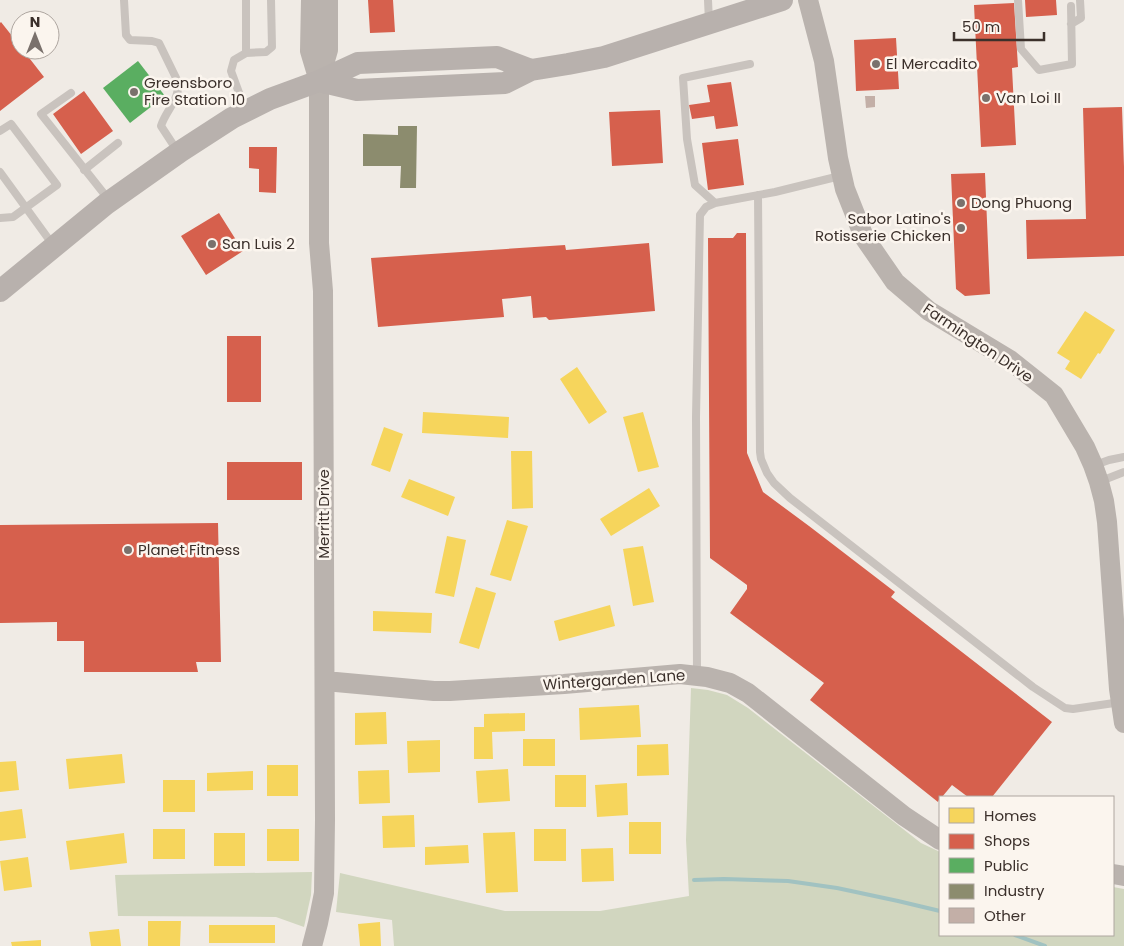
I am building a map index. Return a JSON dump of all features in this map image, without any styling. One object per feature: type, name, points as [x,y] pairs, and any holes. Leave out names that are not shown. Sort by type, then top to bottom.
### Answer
[{"type":"main road","points":[[5,284],[110,201],[179,152],[232,118],[270,99],[319,81],[358,90],[505,83],[531,70],[604,57],[709,24],[758,4],[782,0]]},
{"type":"street","name":"Merritt Drive","points":[[311,0],[310,51],[319,81]]},
{"type":"street","name":"Merritt Drive","points":[[312,946],[324,893],[324,301],[319,243],[319,81],[328,50],[328,0]]},
{"type":"street","name":"Farmington Drive","points":[[808,0],[824,61],[838,158],[845,189],[864,237],[895,282],[929,311],[1010,360],[1054,395],[1084,447],[1096,474],[1104,501],[1107,522],[1118,689],[1124,723]]},
{"type":"street","name":"Wintergarden Lane","points":[[324,681],[450,691],[680,674],[708,677],[730,683],[748,693],[904,816],[939,839]]},
{"type":"lane","points":[[124,0],[126,35],[130,40],[158,43],[178,82],[179,89],[171,109],[163,119],[162,126],[179,152]]},
{"type":"lane","points":[[246,111],[231,71],[234,60],[246,53],[266,52],[272,47],[268,32],[271,0],[266,0]]},
{"type":"lane","points":[[708,0],[709,24]]},
{"type":"lane","points":[[1018,0],[1021,49],[1039,70],[1072,64],[1071,6]]},
{"type":"lane","points":[[1071,24],[1081,18],[1080,0]]},
{"type":"lane","points":[[246,53],[248,1]]},
{"type":"lane","points":[[715,203],[695,185],[687,139],[684,78],[750,64]]},
{"type":"lane","points":[[71,93],[41,114],[110,201]]},
{"type":"lane","points":[[0,132],[11,124],[58,185],[13,218],[0,218]]},
{"type":"lane","points":[[84,170],[118,144]]},
{"type":"lane","points":[[0,172],[54,247]]},
{"type":"lane","points":[[697,676],[696,417],[700,215],[706,206],[715,203],[842,176]]},
{"type":"lane","points":[[758,195],[760,452],[767,473],[774,483],[817,519],[1026,682],[1065,708],[1073,709],[1121,702]]},
{"type":"lane","points":[[1096,474],[1109,460],[1124,457]]},
{"type":"lane","points":[[1096,474],[1124,472]]},
{"type":"green space","points":[[691,688],[727,695],[748,708],[921,843],[939,852],[939,936],[1114,936],[1114,887],[1124,889],[1124,946],[394,946],[392,920],[336,912],[340,873],[505,911],[600,911],[689,896],[686,840]]},
{"type":"green space","points":[[312,872],[311,895],[304,927],[276,917],[118,916],[115,875]]},
{"type":"building: Homes","points":[[1085,311],[1115,330],[1081,379],[1065,369],[1070,361],[1057,353]]},
{"type":"building: Homes","points":[[577,367],[607,412],[589,424],[560,379]]},
{"type":"building: Homes","points":[[423,412],[509,417],[508,438],[422,433]]},
{"type":"building: Homes","points":[[643,412],[659,467],[638,472],[623,417]]},
{"type":"building: Homes","points":[[384,427],[403,434],[390,472],[371,465]]},
{"type":"building: Homes","points":[[511,451],[532,451],[533,508],[512,509]]},
{"type":"building: Homes","points":[[409,479],[455,497],[448,516],[401,497]]},
{"type":"building: Homes","points":[[649,488],[660,506],[611,536],[600,519]]},
{"type":"building: Homes","points":[[507,520],[528,526],[511,581],[490,575]]},
{"type":"building: Homes","points":[[447,536],[466,540],[454,597],[435,593]]},
{"type":"building: Homes","points":[[643,546],[654,602],[633,606],[623,549]]},
{"type":"building: Homes","points":[[476,587],[496,593],[479,649],[459,643]]},
{"type":"building: Homes","points":[[610,605],[615,626],[559,641],[554,621]]},
{"type":"building: Homes","points":[[373,611],[432,613],[431,633],[373,631]]},
{"type":"building: Homes","points":[[639,705],[641,737],[580,740],[579,708]]},
{"type":"building: Homes","points":[[386,712],[387,744],[355,745],[355,713]]},
{"type":"building: Homes","points":[[525,713],[525,731],[492,732],[493,759],[474,759],[474,727],[484,727],[484,714]]},
{"type":"building: Homes","points":[[523,739],[555,739],[555,766],[523,766]]},
{"type":"building: Homes","points":[[440,740],[440,772],[408,773],[407,741]]},
{"type":"building: Homes","points":[[668,744],[669,775],[637,776],[637,745]]},
{"type":"building: Homes","points":[[122,754],[125,783],[69,789],[66,759]]},
{"type":"building: Homes","points":[[16,761],[19,790],[0,792],[0,762]]},
{"type":"building: Homes","points":[[267,765],[298,765],[298,796],[267,796]]},
{"type":"building: Homes","points":[[508,769],[510,801],[478,803],[476,771]]},
{"type":"building: Homes","points":[[389,770],[390,803],[359,804],[358,771]]},
{"type":"building: Homes","points":[[253,771],[253,790],[207,791],[207,773]]},
{"type":"building: Homes","points":[[555,775],[586,775],[586,807],[555,807]]},
{"type":"building: Homes","points":[[163,780],[195,780],[195,812],[163,812]]},
{"type":"building: Homes","points":[[627,783],[628,815],[597,817],[595,785]]},
{"type":"building: Homes","points":[[22,809],[26,838],[0,841],[0,812]]},
{"type":"building: Homes","points":[[414,815],[415,847],[383,848],[382,816]]},
{"type":"building: Homes","points":[[629,822],[661,822],[661,854],[629,854]]},
{"type":"building: Homes","points":[[153,829],[185,829],[185,859],[153,859]]},
{"type":"building: Homes","points":[[267,829],[299,829],[299,861],[267,861]]},
{"type":"building: Homes","points":[[534,829],[566,829],[566,861],[534,861]]},
{"type":"building: Homes","points":[[515,832],[518,892],[486,893],[483,833]]},
{"type":"building: Homes","points":[[124,833],[127,863],[70,870],[66,841]]},
{"type":"building: Homes","points":[[214,833],[245,833],[245,866],[214,866]]},
{"type":"building: Homes","points":[[468,845],[469,863],[425,865],[425,847]]},
{"type":"building: Homes","points":[[613,848],[614,881],[582,882],[581,849]]},
{"type":"building: Homes","points":[[28,857],[32,887],[4,891],[0,861]]},
{"type":"building: Homes","points":[[148,921],[181,921],[180,946],[148,946]]},
{"type":"building: Homes","points":[[380,922],[381,946],[360,946],[358,924]]},
{"type":"building: Homes","points":[[209,925],[275,925],[275,943],[209,943]]},
{"type":"building: Homes","points":[[119,929],[121,946],[91,946],[89,932]]},
{"type":"building: Homes","points":[[41,940],[41,946],[12,946],[11,942]]},
{"type":"building: Shops","points":[[368,0],[393,0],[395,32],[370,33]]},
{"type":"building: Shops","points":[[1025,0],[1056,0],[1057,15],[1026,17]]},
{"type":"building: Shops","points":[[1014,3],[1018,67],[1012,68],[1016,145],[981,147],[974,5]]},
{"type":"building: Shops","points":[[0,23],[10,33],[10,60],[31,60],[44,77],[0,111]]},
{"type":"building: Shops","name":"El Mercadito","points":[[896,38],[899,89],[856,91],[854,40]]},
{"type":"building: Shops","points":[[731,82],[738,126],[716,129],[714,116],[692,119],[689,105],[710,102],[707,85]]},
{"type":"building: Shops","points":[[84,91],[113,131],[81,154],[53,114]]},
{"type":"building: Shops","points":[[1122,107],[1124,256],[1027,259],[1026,220],[1086,219],[1083,108]]},
{"type":"building: Shops","points":[[660,110],[663,163],[612,166],[609,112]]},
{"type":"building: Shops","points":[[738,139],[744,185],[708,190],[702,143]]},
{"type":"building: Shops","points":[[249,147],[277,147],[276,193],[259,192],[259,169],[249,168]]},
{"type":"building: Shops","points":[[985,173],[990,294],[965,296],[956,289],[951,174]]},
{"type":"building: Shops","name":"San Luis 2","points":[[219,213],[243,251],[206,275],[181,236]]},
{"type":"building: Shops","points":[[737,233],[746,233],[747,453],[763,492],[895,592],[891,597],[1052,722],[993,796],[967,796],[952,785],[943,796],[939,796],[938,802],[810,700],[824,683],[730,613],[747,589],[747,585],[710,558],[708,238],[733,238]]},
{"type":"building: Shops","points":[[649,243],[655,311],[549,320],[546,317],[533,318],[531,296],[502,299],[504,317],[378,327],[371,258],[565,245],[566,250]]},
{"type":"building: Shops","points":[[227,336],[261,336],[261,402],[227,402]]},
{"type":"building: Shops","points":[[227,462],[302,462],[302,500],[227,500]]},
{"type":"building: Shops","points":[[218,523],[221,662],[196,662],[198,672],[84,672],[84,641],[57,641],[57,622],[0,623],[0,525]]},
{"type":"building: Public","name":"Greensboro Fire Station 10","points":[[138,61],[165,96],[130,123],[103,88]]},
{"type":"building: Industry","points":[[398,126],[417,126],[416,188],[400,188],[401,166],[363,166],[363,134],[398,135]]},
{"type":"building: Other","points":[[865,96],[875,96],[875,107],[866,108]]},
{"type":"waterway","points":[[694,880],[788,881],[837,888],[939,911]]},
{"type":"waterway","points":[[1018,936],[1045,946]]},
{"type":"place","name":"El Mercadito","points":[[876,64]]},
{"type":"place","name":"Greensboro Fire Station 10","points":[[134,92]]},
{"type":"place","name":"Van Loi II","points":[[986,98]]},
{"type":"place","name":"Dong Phuong","points":[[961,203]]},
{"type":"place","name":"Sabor Latino's Rotisserie Chicken","points":[[961,228]]},
{"type":"place","name":"San Luis 2","points":[[212,244]]},
{"type":"place","name":"Planet Fitness","points":[[128,550]]}]
